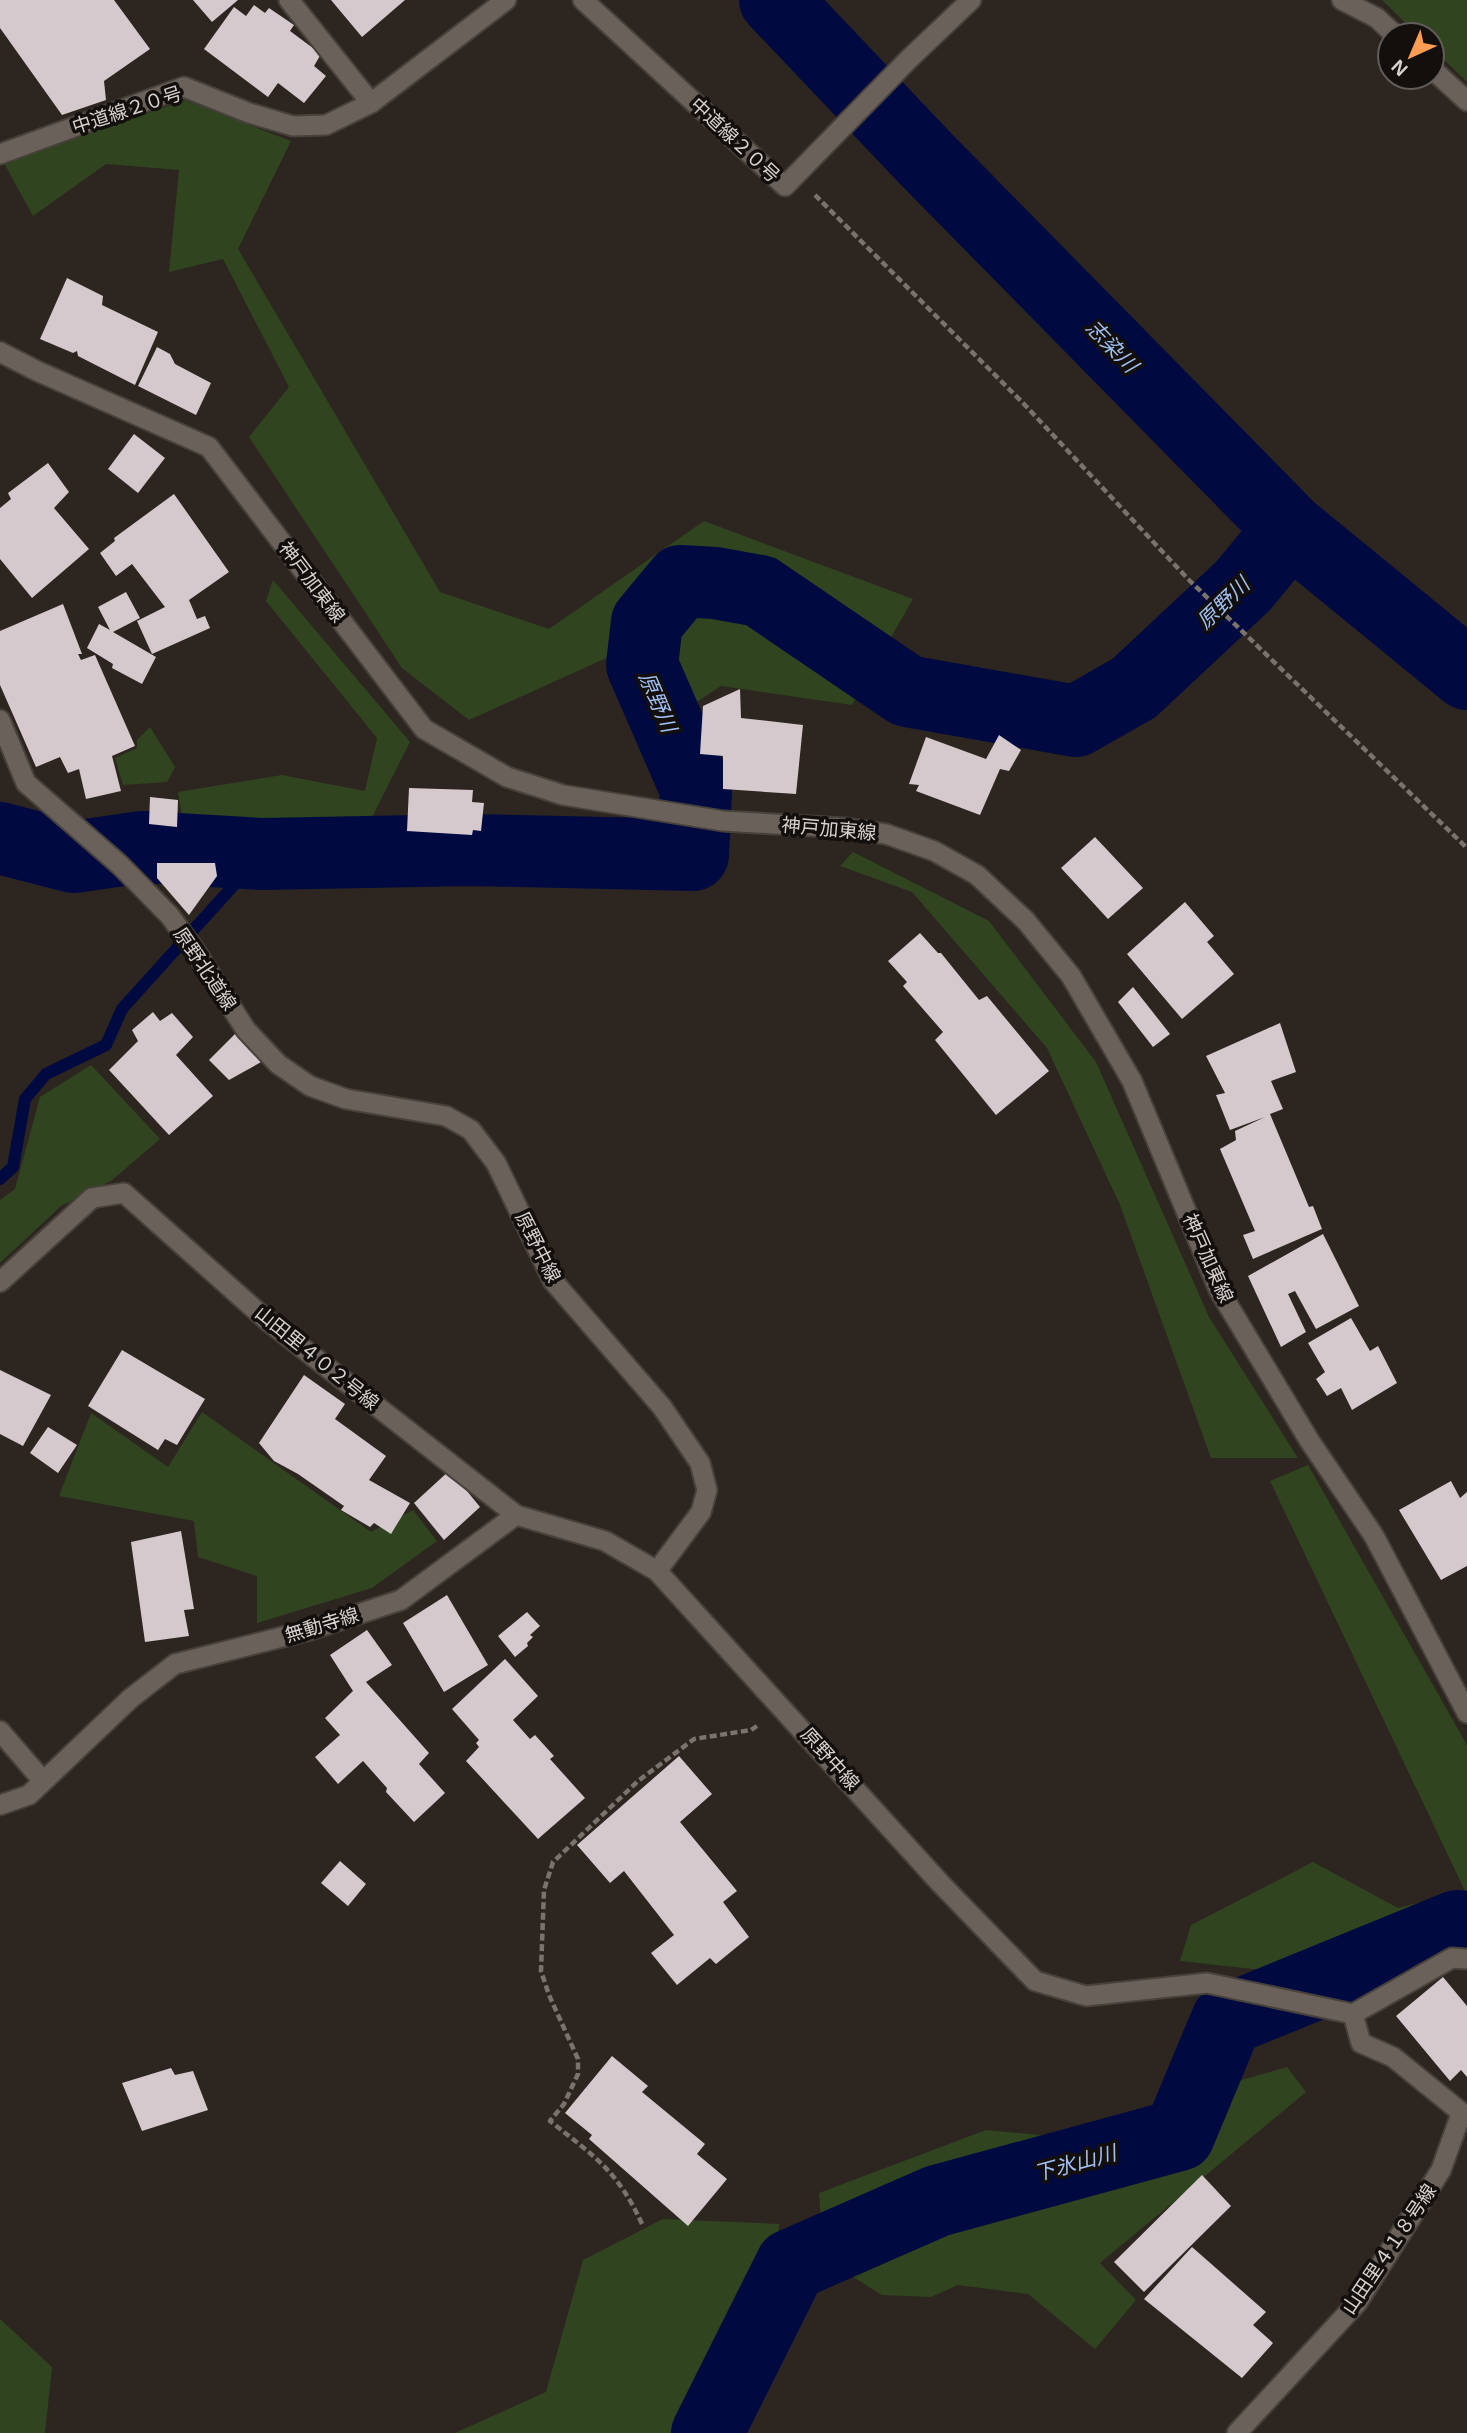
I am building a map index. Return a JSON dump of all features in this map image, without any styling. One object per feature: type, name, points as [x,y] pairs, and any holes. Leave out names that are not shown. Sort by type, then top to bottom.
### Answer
[{"type":"street","points":[[289,0],[371,103]]},
{"type":"street","name":"中道線２０号","points":[[0,154],[184,87],[249,113],[293,126],[326,125],[371,103],[506,0]]},
{"type":"street","name":"中道線２０号","points":[[583,0],[785,186],[971,0]]},
{"type":"street","points":[[1342,0],[1380,21]]},
{"type":"street","points":[[1446,82],[1467,101]]},
{"type":"street","name":"神戸加東線","points":[[0,352],[209,447],[424,729],[507,778],[563,795],[723,821],[844,828],[886,834],[934,851],[977,875],[1026,920],[1071,976],[1132,1081],[1219,1290],[1309,1440],[1374,1536],[1467,1713]]},
{"type":"street","name":"原野北道線","points":[[0,720],[26,782],[120,865],[170,916],[246,1030],[278,1064],[310,1086],[346,1099],[446,1116],[471,1130]]},
{"type":"street","name":"原野中線","points":[[471,1130],[496,1163],[552,1281],[662,1407],[700,1463],[707,1490],[701,1512],[657,1571],[941,1884],[1035,1981],[1086,1996],[1207,1983],[1351,2014]]},
{"type":"street","name":"山田里４０２号線","points":[[0,1282],[92,1198],[124,1194],[269,1322],[516,1515]]},
{"type":"street","points":[[516,1515],[605,1541],[657,1571]]},
{"type":"street","name":"無動寺線","points":[[0,1805],[29,1795],[131,1698],[175,1664],[310,1630],[401,1601],[516,1515]]},
{"type":"street","points":[[0,1731],[43,1781]]},
{"type":"street","points":[[1464,2116],[1393,2057],[1361,2043],[1351,2014],[1452,1958],[1467,1959]]},
{"type":"street","name":"山田里４１８号線","points":[[1237,2433],[1357,2303],[1441,2170],[1464,2116]]},
{"type":"path","points":[[800,173],[1023,403],[1189,580],[1467,848]]},
{"type":"path","points":[[642,2224],[629,2196],[605,2164],[550,2121],[564,2104],[578,2074],[578,2059],[548,1995],[541,1971],[544,1890],[553,1862],[638,1781],[694,1739],[751,1730],[784,1708]]},
{"type":"green space","points":[[1382,0],[1467,0],[1467,82],[1446,62],[1446,21],[1404,21]]},
{"type":"green space","points":[[185,100],[291,141],[238,249],[440,592],[549,629],[704,521],[913,599],[852,705],[721,686],[676,716],[624,650],[469,720],[402,668],[249,437],[289,387],[223,259],[169,272],[179,170],[106,164],[33,216],[4,163]]},
{"type":"green space","points":[[273,580],[410,742],[368,825],[277,833],[184,828],[178,792],[282,775],[365,791],[377,738],[266,601]]},
{"type":"green space","points":[[150,727],[175,767],[167,782],[123,785],[115,758],[137,748],[137,740]]},
{"type":"green space","points":[[853,852],[989,921],[1096,1062],[1209,1317],[1298,1458],[1211,1458],[1120,1205],[1047,1048],[912,892],[840,866]]},
{"type":"green space","points":[[91,1065],[160,1139],[111,1181],[61,1206],[0,1263],[0,1200],[15,1189],[40,1097]]},
{"type":"green space","points":[[202,1412],[371,1532],[413,1510],[437,1541],[372,1588],[257,1623],[257,1576],[198,1557],[194,1521],[59,1496],[91,1413],[168,1467]]},
{"type":"green space","points":[[1308,1465],[1467,1745],[1467,1945],[1407,1959],[1301,1974],[1180,1961],[1191,1925],[1313,1862],[1398,1908],[1465,1891],[1270,1481]]},
{"type":"green space","points":[[1287,2067],[1306,2092],[1100,2263],[1136,2300],[1095,2349],[1028,2294],[958,2285],[931,2297],[882,2295],[824,2259],[819,2193],[986,2130],[1050,2136]]},
{"type":"green space","points":[[663,2219],[779,2224],[768,2351],[730,2433],[455,2433],[546,2392],[583,2260]]},
{"type":"green space","points":[[0,2319],[52,2367],[45,2433],[0,2433]]},
{"type":"building","points":[[0,0],[114,0],[150,49],[104,81],[106,100],[62,115],[0,28]]},
{"type":"building","points":[[193,0],[238,0],[212,22]]},
{"type":"building","points":[[331,0],[405,0],[362,37]]},
{"type":"building","points":[[254,5],[265,13],[269,8],[294,25],[290,31],[321,54],[314,66],[326,76],[304,103],[278,83],[268,97],[204,49],[234,7],[246,16]]},
{"type":"building","points":[[67,278],[103,296],[102,305],[158,332],[135,385],[78,356],[77,351],[73,353],[40,339]]},
{"type":"building","points":[[157,347],[170,354],[175,364],[211,383],[196,415],[138,386]]},
{"type":"building","points":[[134,434],[165,458],[138,493],[108,469]]},
{"type":"building","points":[[48,463],[69,492],[54,508],[89,549],[32,598],[0,559],[0,508],[11,499],[8,493]]},
{"type":"building","points":[[174,494],[229,572],[189,600],[197,619],[205,616],[210,628],[152,654],[137,621],[165,607],[132,564],[116,576],[100,553],[115,541],[114,538]]},
{"type":"building","points":[[126,592],[140,618],[113,632],[156,657],[142,684],[112,668],[113,664],[87,648],[99,624],[110,630],[98,607]]},
{"type":"building","points":[[63,604],[82,654],[78,654],[81,660],[95,655],[135,746],[112,756],[121,791],[86,799],[79,769],[68,773],[60,757],[36,767],[0,685],[0,631]]},
{"type":"building","points":[[740,689],[741,718],[803,725],[796,794],[723,789],[723,756],[700,754],[703,706]]},
{"type":"building","points":[[999,735],[1021,750],[1009,771],[1000,769],[980,815],[916,791],[919,785],[909,784],[926,737],[986,759]]},
{"type":"building","points":[[409,788],[473,790],[472,802],[484,803],[481,831],[473,830],[472,835],[407,831]]},
{"type":"building","points":[[150,797],[178,800],[177,827],[149,824]]},
{"type":"building","points":[[1095,837],[1143,888],[1108,919],[1061,868]]},
{"type":"building","points":[[157,863],[215,863],[217,876],[189,915],[157,878]]},
{"type":"building","points":[[1185,902],[1214,936],[1207,942],[1234,974],[1182,1019],[1127,954]]},
{"type":"building","points":[[920,933],[941,953],[979,1000],[987,996],[1049,1071],[996,1115],[935,1040],[943,1032],[903,986],[907,982],[888,961]]},
{"type":"building","points":[[1133,987],[1170,1034],[1153,1047],[1118,1002]]},
{"type":"building","points":[[153,1012],[160,1021],[172,1013],[193,1037],[176,1055],[213,1096],[169,1135],[109,1070],[138,1041],[132,1030]]},
{"type":"building","points":[[1280,1023],[1296,1072],[1271,1081],[1283,1109],[1270,1114],[1309,1207],[1313,1206],[1322,1229],[1253,1259],[1243,1235],[1255,1231],[1220,1149],[1236,1140],[1235,1131],[1265,1117],[1230,1130],[1216,1095],[1225,1093],[1206,1056]]},
{"type":"building","points":[[235,1034],[263,1061],[229,1080],[209,1060]]},
{"type":"building","points":[[1323,1234],[1359,1306],[1316,1329],[1295,1291],[1288,1294],[1306,1332],[1281,1347],[1248,1276]]},
{"type":"building","points":[[1351,1318],[1370,1351],[1378,1346],[1397,1383],[1352,1410],[1341,1388],[1327,1396],[1316,1379],[1325,1372],[1308,1343]]},
{"type":"building","points":[[122,1350],[205,1399],[177,1445],[165,1439],[158,1450],[88,1406]]},
{"type":"building","points":[[0,1370],[51,1395],[23,1446],[0,1434]]},
{"type":"building","points":[[304,1375],[345,1404],[335,1419],[386,1456],[369,1480],[410,1503],[391,1534],[374,1523],[370,1527],[341,1510],[344,1506],[274,1461],[259,1443]]},
{"type":"building","points":[[48,1427],[77,1445],[58,1473],[30,1453]]},
{"type":"building","points":[[450,1470],[480,1507],[444,1540],[414,1503]]},
{"type":"building","points":[[1451,1481],[1460,1498],[1467,1492],[1467,1566],[1441,1580],[1399,1510]]},
{"type":"building","points":[[181,1531],[194,1609],[184,1610],[189,1636],[145,1642],[131,1542]]},
{"type":"building","points":[[447,1595],[488,1665],[444,1692],[403,1623]]},
{"type":"building","points":[[527,1612],[540,1626],[530,1635],[533,1637],[527,1643],[528,1646],[515,1657],[498,1636]]},
{"type":"building","points":[[367,1630],[392,1665],[366,1682],[429,1753],[419,1764],[445,1793],[414,1822],[386,1792],[387,1788],[363,1761],[338,1784],[315,1757],[340,1735],[325,1718],[353,1691],[330,1655]]},
{"type":"building","points":[[505,1659],[538,1696],[513,1720],[530,1739],[535,1735],[554,1756],[550,1759],[585,1798],[538,1839],[466,1761],[479,1747],[476,1743],[479,1740],[452,1709]]},
{"type":"building","points":[[679,1756],[712,1794],[680,1822],[737,1891],[723,1902],[749,1937],[716,1964],[710,1958],[677,1985],[651,1953],[674,1935],[624,1871],[610,1883],[577,1845]]},
{"type":"building","points":[[340,1861],[366,1884],[348,1906],[321,1883]]},
{"type":"building","points":[[1443,1977],[1467,2006],[1467,2077],[1461,2070],[1450,2081],[1396,2016]]},
{"type":"building","points":[[612,2056],[648,2086],[642,2092],[705,2144],[697,2154],[727,2179],[688,2226],[589,2139],[592,2135],[565,2113]]},
{"type":"building","points":[[171,2068],[175,2075],[193,2071],[208,2110],[142,2131],[122,2083]]},
{"type":"building","points":[[1202,2175],[1231,2206],[1144,2292],[1114,2262]]},
{"type":"building","points":[[1192,2247],[1266,2312],[1253,2325],[1273,2343],[1242,2378],[1144,2299]]},
{"type":"waterway","name":"志染川","points":[[775,0],[926,159],[1290,529],[1467,674]]},
{"type":"waterway","name":"原野川","points":[[0,838],[73,857],[143,847],[262,854],[471,850],[693,855],[696,789],[642,665],[647,622],[681,581],[715,583],[760,591],[907,691],[1076,721],[1134,688],[1243,586],[1290,529]]},
{"type":"waterway","points":[[0,1179],[13,1167],[25,1099],[46,1074],[106,1045],[122,1009],[262,854]]},
{"type":"waterway","name":"下氷山川","points":[[707,2433],[791,2265],[937,2201],[1179,2135],[1227,2020],[1457,1926],[1467,1927]]}]
